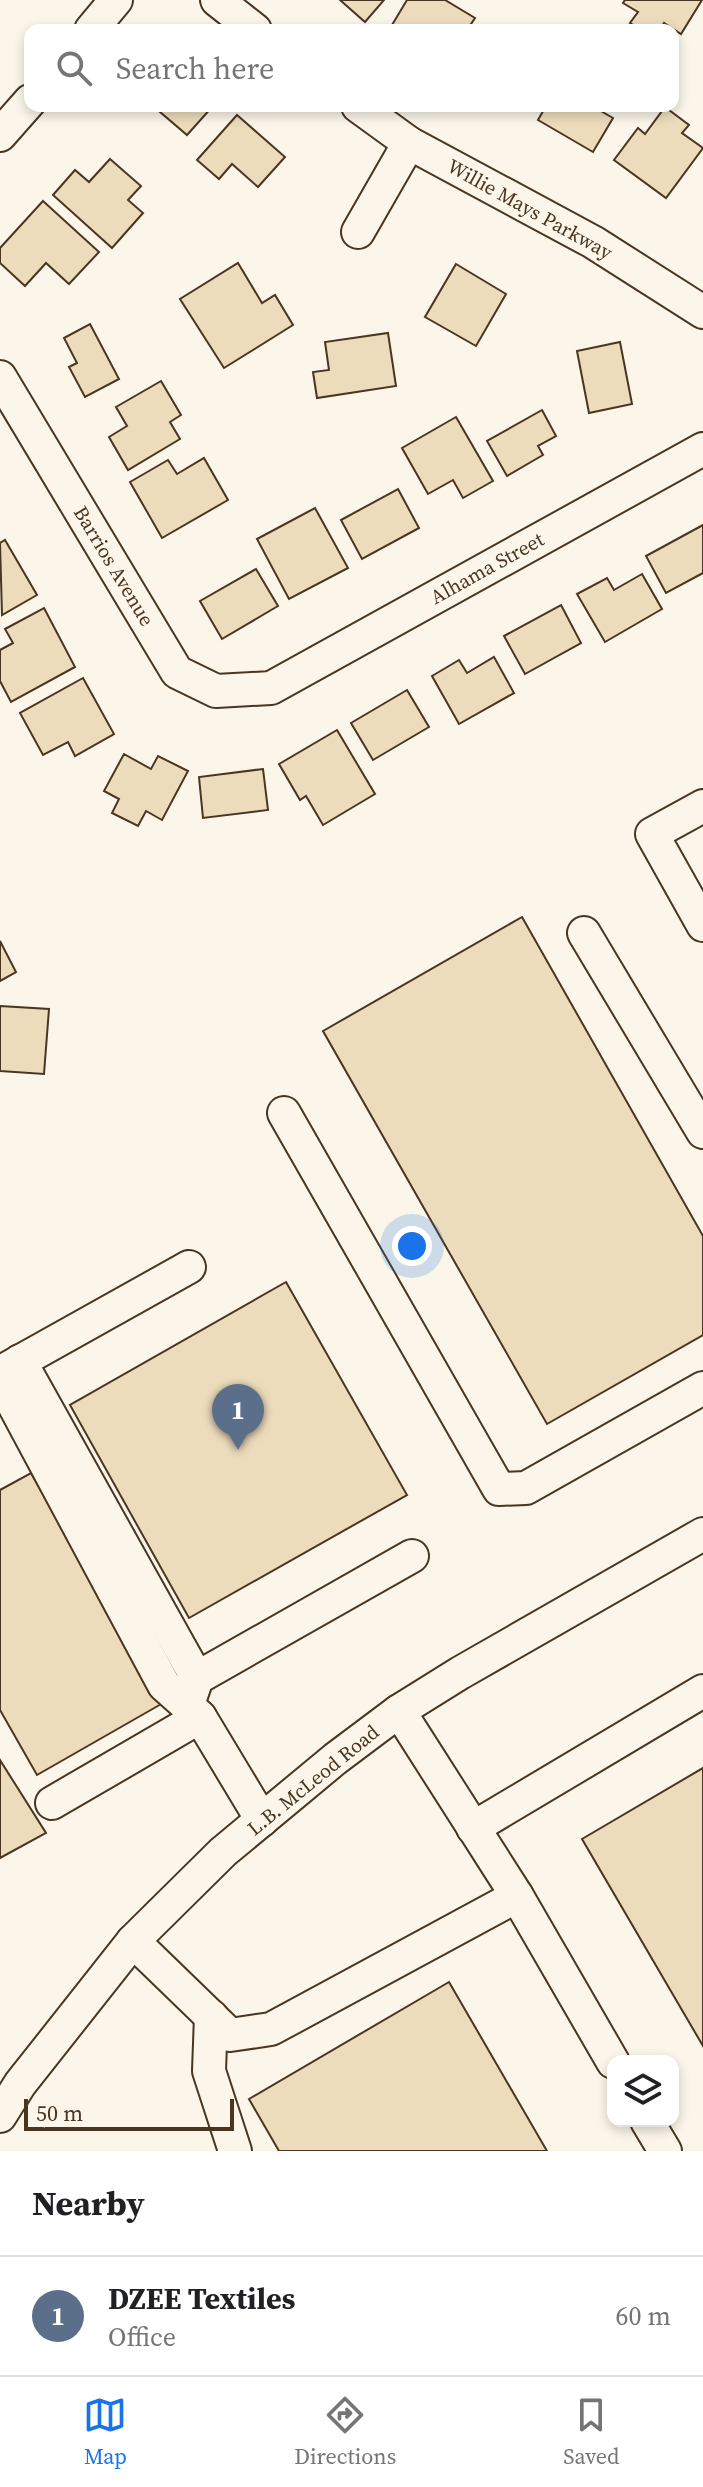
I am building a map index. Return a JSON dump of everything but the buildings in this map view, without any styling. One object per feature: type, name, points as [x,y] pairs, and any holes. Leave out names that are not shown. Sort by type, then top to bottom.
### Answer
[{"type":"street","points":[[96,24],[116,0]]},
{"type":"street","points":[[217,0],[247,24]]},
{"type":"street","points":[[0,135],[24,108]]},
{"type":"street","name":"Willie Mays Parkway","points":[[366,112],[409,143],[593,242],[703,312]]},
{"type":"street","points":[[358,232],[409,143]]},
{"type":"street","name":"Barrios Avenue","points":[[0,377],[177,672],[216,691],[271,688]]},
{"type":"street","name":"Alhama Street","points":[[271,688],[703,449]]},
{"type":"street","points":[[703,806],[652,834],[703,925]]},
{"type":"street","points":[[584,933],[703,1132]]},
{"type":"street","points":[[284,1113],[499,1489],[526,1488],[703,1388]]},
{"type":"street","points":[[189,1267],[7,1371],[164,1685],[195,1700],[262,1820]]},
{"type":"street","name":"L.B. McLeod Road","points":[[0,2116],[20,2084],[133,1941],[223,1852],[335,1759],[399,1711],[460,1673],[703,1534]]},
{"type":"street","points":[[52,1803],[195,1700],[412,1556]]},
{"type":"street","points":[[473,1828],[703,1691]]},
{"type":"street","points":[[399,1711],[517,1896],[609,2055]]},
{"type":"street","points":[[133,1941],[230,2035],[271,2029],[517,1896]]},
{"type":"street","points":[[211,2016],[209,2071],[235,2151]]},
{"type":"street","points":[[651,2127],[665,2151]]},
{"type":"place","name":"DZEE Textiles","points":[[238,1450]]}]
